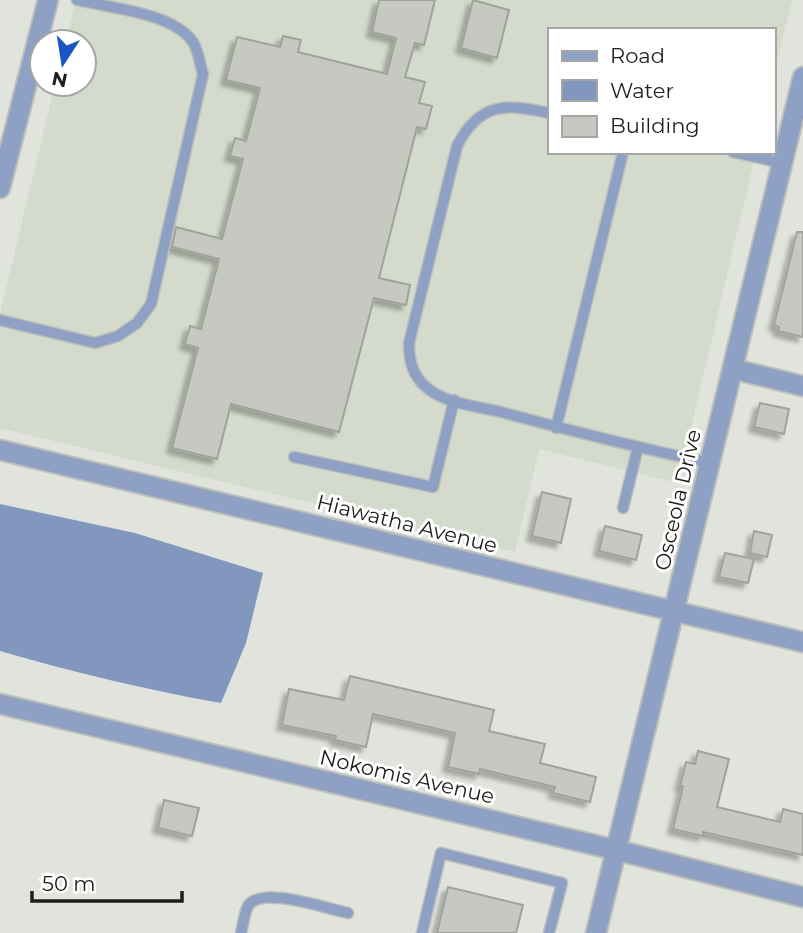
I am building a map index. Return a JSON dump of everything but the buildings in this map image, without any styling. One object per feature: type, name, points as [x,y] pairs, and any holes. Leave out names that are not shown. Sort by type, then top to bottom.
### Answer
[{"type":"street","points":[[0,188],[48,0]]},
{"type":"street","name":"Osceola Drive","points":[[596,933],[782,163],[797,129],[803,77]]},
{"type":"street","points":[[733,369],[803,386]]},
{"type":"street","name":"Hiawatha Avenue","points":[[0,450],[803,642]]},
{"type":"street","name":"Nokomis Avenue","points":[[0,704],[803,897]]},
{"type":"lane","points":[[0,320],[95,342],[118,336],[137,323],[151,304],[203,74],[194,44],[180,29],[162,20],[78,0]]},
{"type":"lane","points":[[548,113],[513,106],[491,110],[477,118],[465,131],[457,146],[409,343],[415,374],[425,387],[442,397],[556,428],[710,463]]},
{"type":"lane","points":[[556,428],[623,154]]},
{"type":"lane","points":[[742,154],[782,163]]},
{"type":"lane","points":[[295,457],[433,487],[454,400]]},
{"type":"lane","points":[[623,508],[638,447]]},
{"type":"lane","points":[[422,933],[441,853],[562,883],[549,933]]},
{"type":"lane","points":[[241,933],[248,906],[255,900],[283,898],[348,913]]},
{"type":"shaded area","points":[[76,0],[792,0],[775,70],[775,28],[548,28],[548,154],[756,154],[678,483],[539,449],[515,552],[0,428],[0,314],[52,98],[98,98],[98,28],[69,28]]},
{"type":"water","points":[[0,504],[135,533],[263,573],[246,643],[221,703],[110,680],[0,651]]}]
